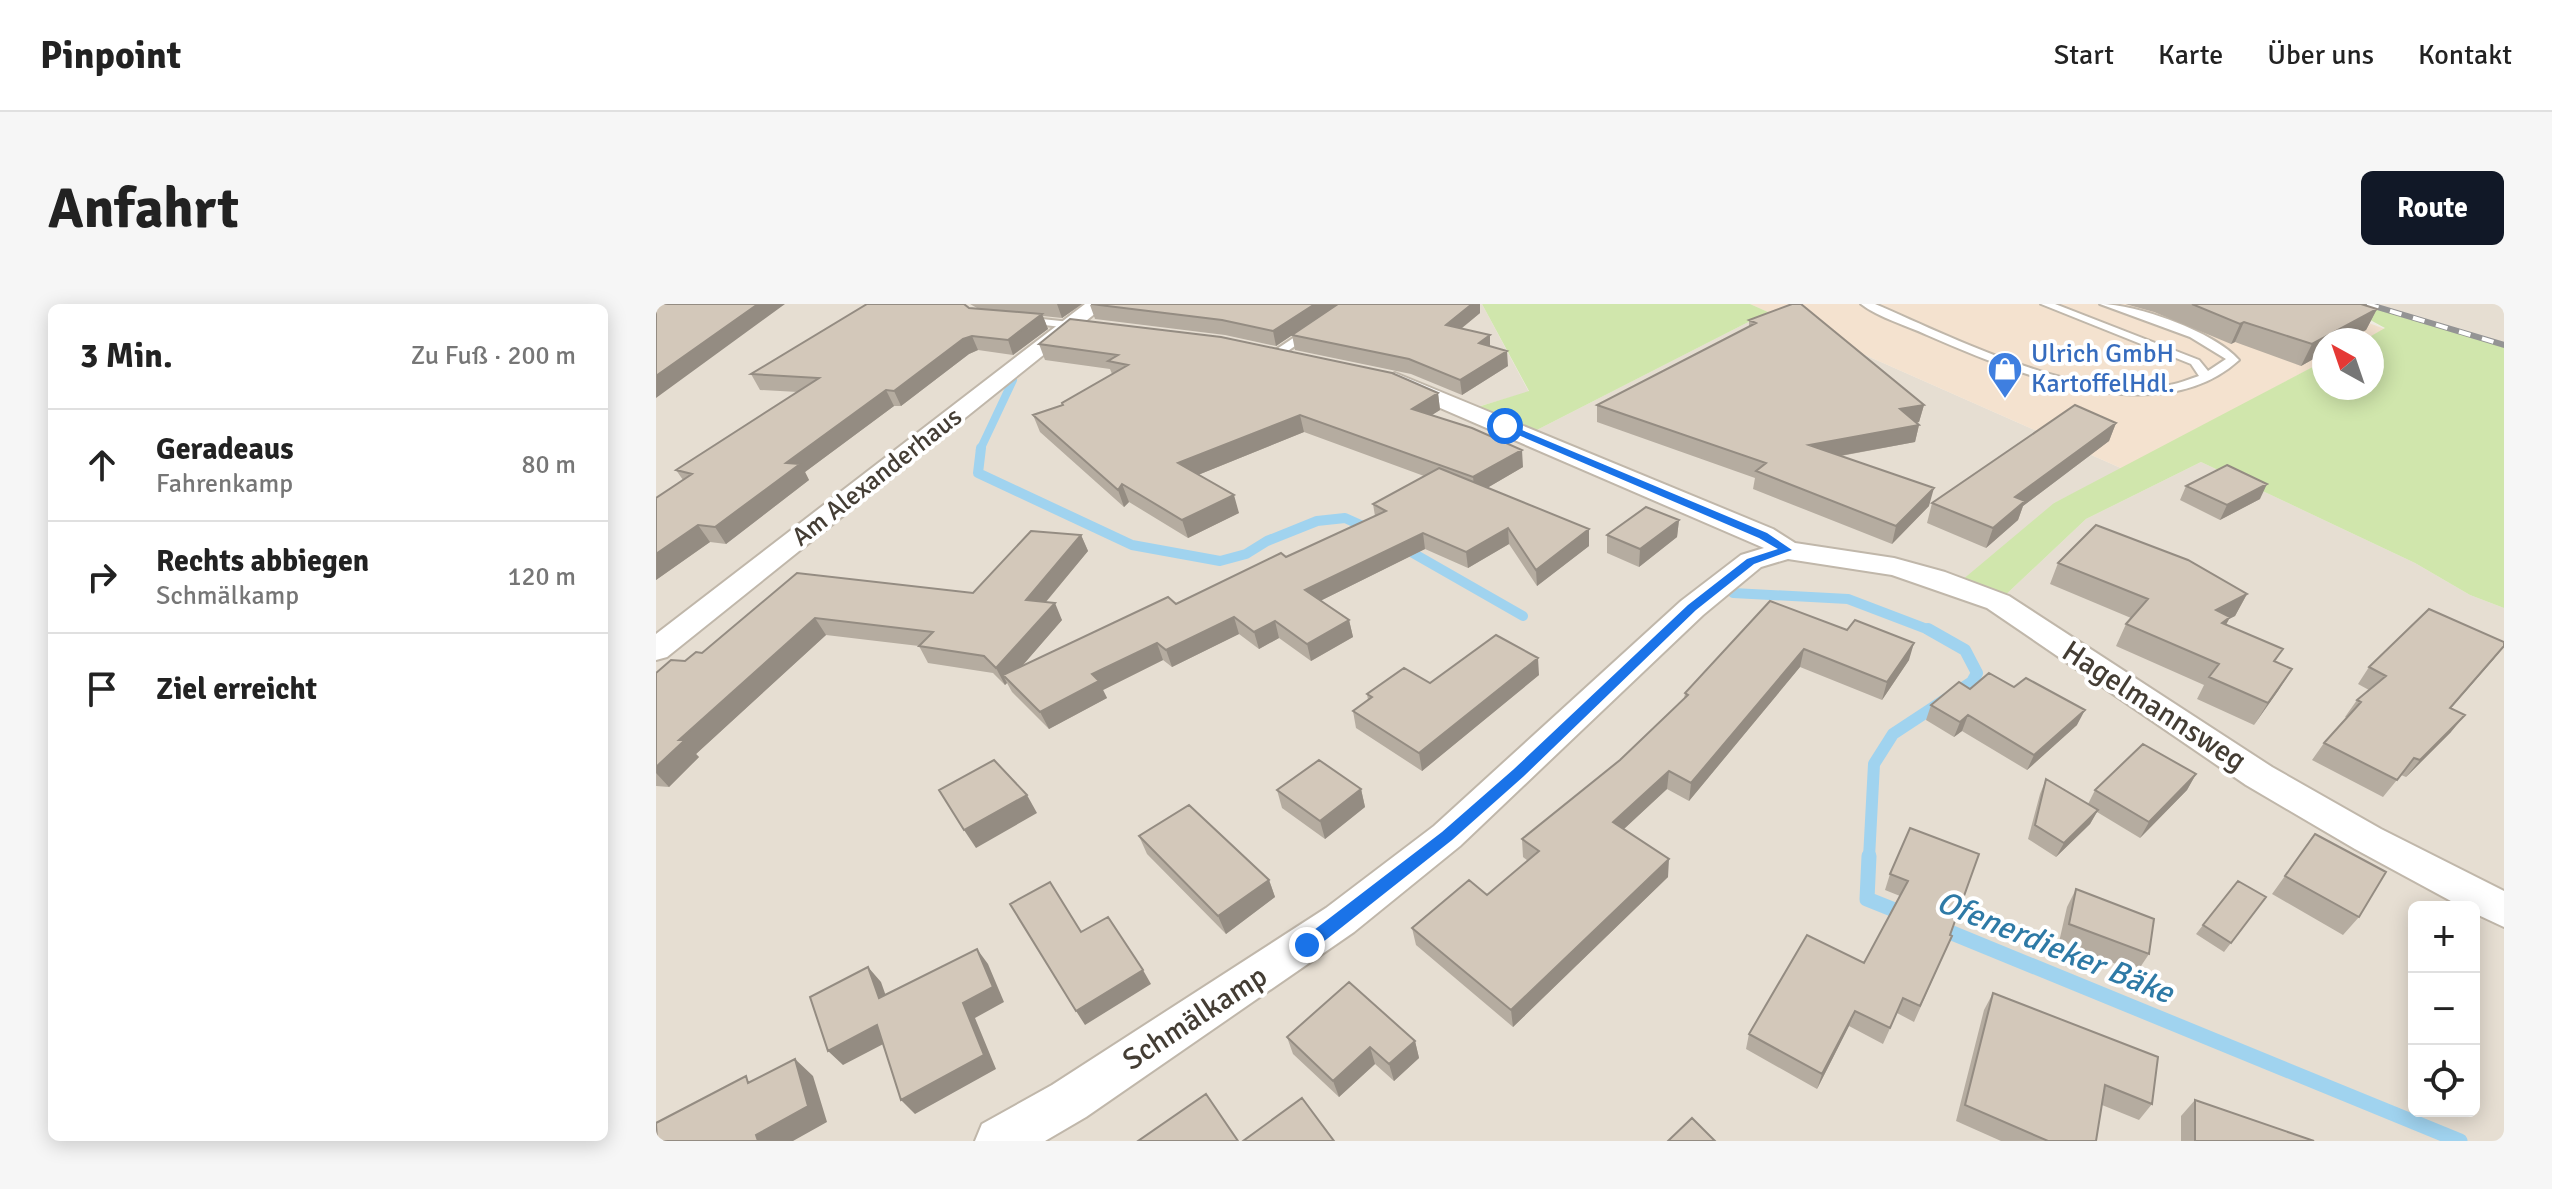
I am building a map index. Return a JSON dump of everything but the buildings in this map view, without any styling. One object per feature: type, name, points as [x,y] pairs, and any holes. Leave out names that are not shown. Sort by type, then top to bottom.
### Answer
[{"type":"street","name":"Am Alexanderhaus","points":[[656,650],[1097,304]]},
{"type":"street","points":[[1070,325],[1109,330]]},
{"type":"street","points":[[1250,350],[1291,358]]},
{"type":"street","points":[[1376,376],[1414,387],[1763,535],[1787,550]]},
{"type":"street","name":"Hagelmannsweg","points":[[1787,550],[1894,567],[1935,578],[1998,602],[2259,776],[2368,839],[2504,910]]},
{"type":"street","name":"Schmälkamp","points":[[999,1141],[1069,1101],[1340,920],[1447,836],[1692,608],[1751,561],[1787,550]]},
{"type":"lane","points":[[1291,358],[1351,304]]},
{"type":"lane","points":[[1291,358],[1364,304]]},
{"type":"lane","points":[[1866,304],[1986,354],[2077,385],[2137,392],[2178,386],[2206,377],[2233,360],[2212,342],[2105,304]]},
{"type":"lane","points":[[2046,304],[2182,356],[2195,362],[2206,377]]},
{"type":"lane","points":[[1007,319],[1070,325]]},
{"type":"shaded area","points":[[656,304],[1482,304],[1529,392],[1470,409],[1527,435],[1768,312],[2123,469],[2054,503],[1998,602],[2086,519],[2201,462],[2415,563],[2470,595],[2504,608],[2504,1141],[656,1141]]},
{"type":"shaded area","points":[[1750,304],[2317,304],[2382,328],[2312,328],[2312,367],[2123,469]]},
{"type":"shaded area","points":[[2370,304],[2504,304],[2504,343],[2427,322]]},
{"type":"green space","points":[[1482,304],[1750,304],[1768,312],[1527,435],[1468,410],[1529,391]]},
{"type":"green space","points":[[2341,304],[2367,304],[2504,345],[2504,608],[2470,595],[2415,563],[2201,462],[2086,519],[1998,602],[1955,586],[2054,503],[2312,367],[2312,400],[2384,400],[2385,328]]},
{"type":"waterway","name":"Ofenerdieker Bäke","points":[[980,450],[1013,380]]},
{"type":"waterway","name":"Ofenerdieker Bäke","points":[[981,448],[978,473],[1132,545],[1220,561],[1246,554],[1267,541],[1317,521],[1345,518],[1374,531]]},
{"type":"waterway","name":"Ofenerdieker Bäke","points":[[1404,548],[1523,616]]},
{"type":"waterway","name":"Ofenerdieker Bäke","points":[[1733,593],[1848,599],[1931,630]]},
{"type":"waterway","name":"Ofenerdieker Bäke","points":[[1869,858],[1874,764],[1893,734],[1972,682],[1977,673],[1965,650],[1931,630]]},
{"type":"waterway","name":"Ofenerdieker Bäke","points":[[1869,856],[1867,899],[1907,915]]},
{"type":"waterway","name":"Ofenerdieker Bäke","points":[[1935,926],[2460,1141]]},
{"type":"railway","points":[[2367,304],[2504,345]]},
{"type":"place","name":"Ulrich GmbH KartoffelHdl.","points":[[2005,400]]},
{"type":"route","points":[[1307,945],[1447,836],[1692,608],[1751,561],[1787,550],[1763,535],[1505,426]]}]
